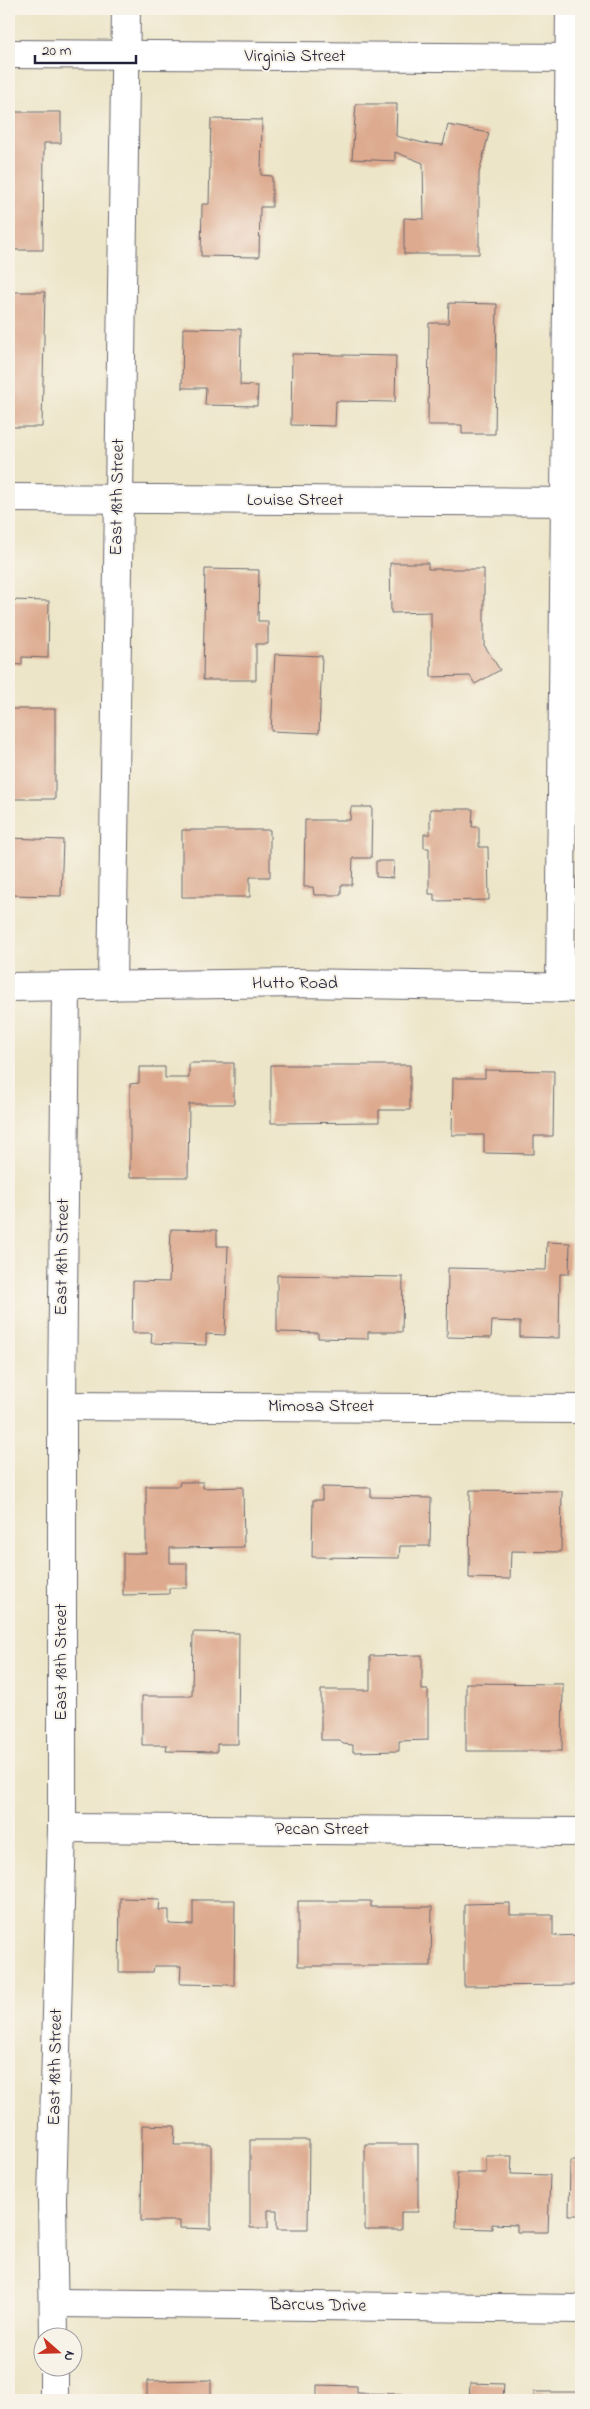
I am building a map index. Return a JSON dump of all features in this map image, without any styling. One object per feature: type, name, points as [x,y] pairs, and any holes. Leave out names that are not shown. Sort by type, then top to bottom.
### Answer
[{"type":"street","name":"East 18th Street","points":[[112,986],[126,9]]},
{"type":"street","points":[[570,9],[575,58],[571,988]]},
{"type":"street","name":"Virginia Street","points":[[9,54],[575,58]]},
{"type":"street","name":"Louise Street","points":[[9,498],[572,501]]},
{"type":"street","name":"Hutto Road","points":[[9,986],[66,987],[298,983],[571,988]]},
{"type":"street","name":"East 18th Street","points":[[54,2326],[52,2199],[62,1828],[62,1406],[66,987]]},
{"type":"street","name":"Mimosa Street","points":[[62,1406],[581,1409]]},
{"type":"street","name":"Pecan Street","points":[[62,1828],[581,1832]]},
{"type":"street","name":"Barcus Drive","points":[[55,2302],[581,2309]]},
{"type":"street","points":[[54,2376],[54,2400]]},
{"type":"building","points":[[356,104],[397,104],[396,136],[423,143],[443,145],[448,125],[489,133],[479,173],[479,254],[404,254],[404,218],[424,219],[423,163],[395,152],[395,161],[352,159]]},
{"type":"building","points":[[9,112],[61,112],[61,143],[44,143],[43,250],[11,250],[11,235],[9,235]]},
{"type":"building","points":[[211,119],[262,120],[261,175],[272,176],[272,207],[260,207],[259,257],[201,256],[202,204],[209,204]]},
{"type":"building","points":[[9,292],[45,292],[42,427],[9,427]]},
{"type":"building","points":[[449,303],[497,304],[495,434],[462,434],[462,425],[428,425],[429,323],[448,323]]},
{"type":"building","points":[[183,328],[241,329],[240,385],[258,386],[257,406],[205,405],[206,388],[182,388]]},
{"type":"building","points":[[292,354],[396,356],[395,402],[336,401],[335,426],[291,425]]},
{"type":"building","points":[[390,563],[428,563],[428,569],[484,569],[484,645],[500,670],[475,684],[470,676],[431,677],[431,612],[391,613]]},
{"type":"building","points":[[205,569],[259,570],[258,621],[268,621],[268,644],[256,644],[256,680],[203,680]]},
{"type":"building","points":[[9,600],[49,601],[48,658],[22,657],[22,665],[9,664]]},
{"type":"building","points":[[275,654],[322,656],[319,733],[271,731]]},
{"type":"building","points":[[9,709],[55,709],[55,799],[9,799]]},
{"type":"building","points":[[351,807],[372,807],[371,858],[353,858],[352,885],[341,885],[341,895],[314,895],[313,887],[304,887],[305,820],[350,820]]},
{"type":"building","points":[[430,809],[473,809],[472,827],[479,827],[479,847],[488,847],[489,900],[434,901],[434,894],[429,894],[429,848],[424,848],[424,834],[430,834]]},
{"type":"building","points":[[182,830],[270,830],[270,877],[250,877],[250,897],[182,897]]},
{"type":"building","points":[[9,838],[63,840],[61,896],[9,895]]},
{"type":"building","points":[[376,861],[394,861],[393,878],[376,877]]},
{"type":"building","points":[[189,1063],[234,1063],[234,1104],[189,1104],[188,1177],[130,1177],[130,1084],[139,1083],[139,1067],[165,1067],[165,1078],[189,1078]]},
{"type":"building","points":[[271,1065],[410,1065],[410,1110],[379,1110],[379,1122],[271,1123]]},
{"type":"building","points":[[485,1070],[554,1071],[553,1136],[534,1136],[534,1154],[484,1153],[484,1135],[452,1135],[453,1078],[485,1078]]},
{"type":"building","points":[[171,1229],[217,1230],[217,1246],[228,1246],[225,1335],[206,1334],[206,1345],[151,1343],[152,1333],[132,1333],[133,1281],[169,1282]]},
{"type":"building","points":[[547,1242],[570,1243],[569,1274],[560,1274],[559,1338],[520,1337],[520,1322],[492,1321],[491,1338],[447,1337],[448,1268],[546,1270]]},
{"type":"building","points":[[277,1275],[403,1277],[402,1332],[368,1332],[368,1339],[318,1338],[318,1333],[277,1332]]},
{"type":"building","points":[[180,1482],[203,1482],[203,1488],[243,1487],[244,1547],[170,1548],[170,1563],[187,1563],[187,1588],[169,1588],[169,1594],[123,1595],[123,1553],[146,1553],[146,1486],[179,1486]]},
{"type":"building","points":[[322,1487],[371,1488],[371,1497],[431,1498],[430,1546],[400,1546],[399,1558],[312,1557],[313,1500],[322,1500]]},
{"type":"building","points":[[470,1490],[562,1491],[561,1552],[511,1551],[510,1579],[469,1578]]},
{"type":"building","points":[[193,1632],[239,1633],[238,1744],[217,1744],[217,1752],[166,1751],[167,1745],[142,1745],[142,1696],[192,1696]]},
{"type":"building","points":[[422,1655],[422,1690],[428,1690],[428,1740],[399,1741],[399,1751],[353,1752],[353,1745],[343,1744],[340,1740],[321,1740],[321,1690],[370,1690],[370,1656]]},
{"type":"building","points":[[466,1683],[563,1684],[562,1751],[466,1751]]},
{"type":"building","points":[[120,1898],[160,1899],[159,1910],[169,1910],[169,1924],[193,1925],[193,1900],[235,1900],[234,1985],[180,1984],[181,1966],[154,1966],[153,1972],[119,1972]]},
{"type":"building","points":[[298,1901],[371,1901],[371,1907],[432,1907],[431,1966],[298,1966]]},
{"type":"building","points":[[510,1903],[510,1915],[553,1915],[553,1936],[581,1935],[581,1985],[464,1986],[464,1904]]},
{"type":"building","points":[[142,2125],[175,2126],[174,2145],[211,2145],[211,2229],[180,2228],[180,2221],[141,2221]]},
{"type":"building","points":[[250,2140],[309,2140],[308,2229],[277,2229],[277,2210],[268,2210],[268,2228],[250,2228]]},
{"type":"building","points":[[365,2144],[418,2144],[418,2212],[401,2212],[401,2230],[365,2230]]},
{"type":"building","points":[[486,2156],[512,2156],[511,2174],[550,2175],[548,2232],[517,2232],[517,2225],[492,2224],[492,2229],[456,2228],[457,2173],[486,2173]]},
{"type":"building","points":[[570,2161],[581,2161],[581,2215],[569,2215]]},
{"type":"building","points":[[211,2380],[211,2400],[147,2400],[147,2381]]},
{"type":"building","points":[[470,2383],[504,2384],[503,2400],[469,2400]]},
{"type":"building","points":[[317,2385],[357,2386],[357,2393],[402,2394],[402,2400],[317,2400]]},
{"type":"building","points":[[534,2392],[581,2392],[581,2400],[534,2400]]}]
